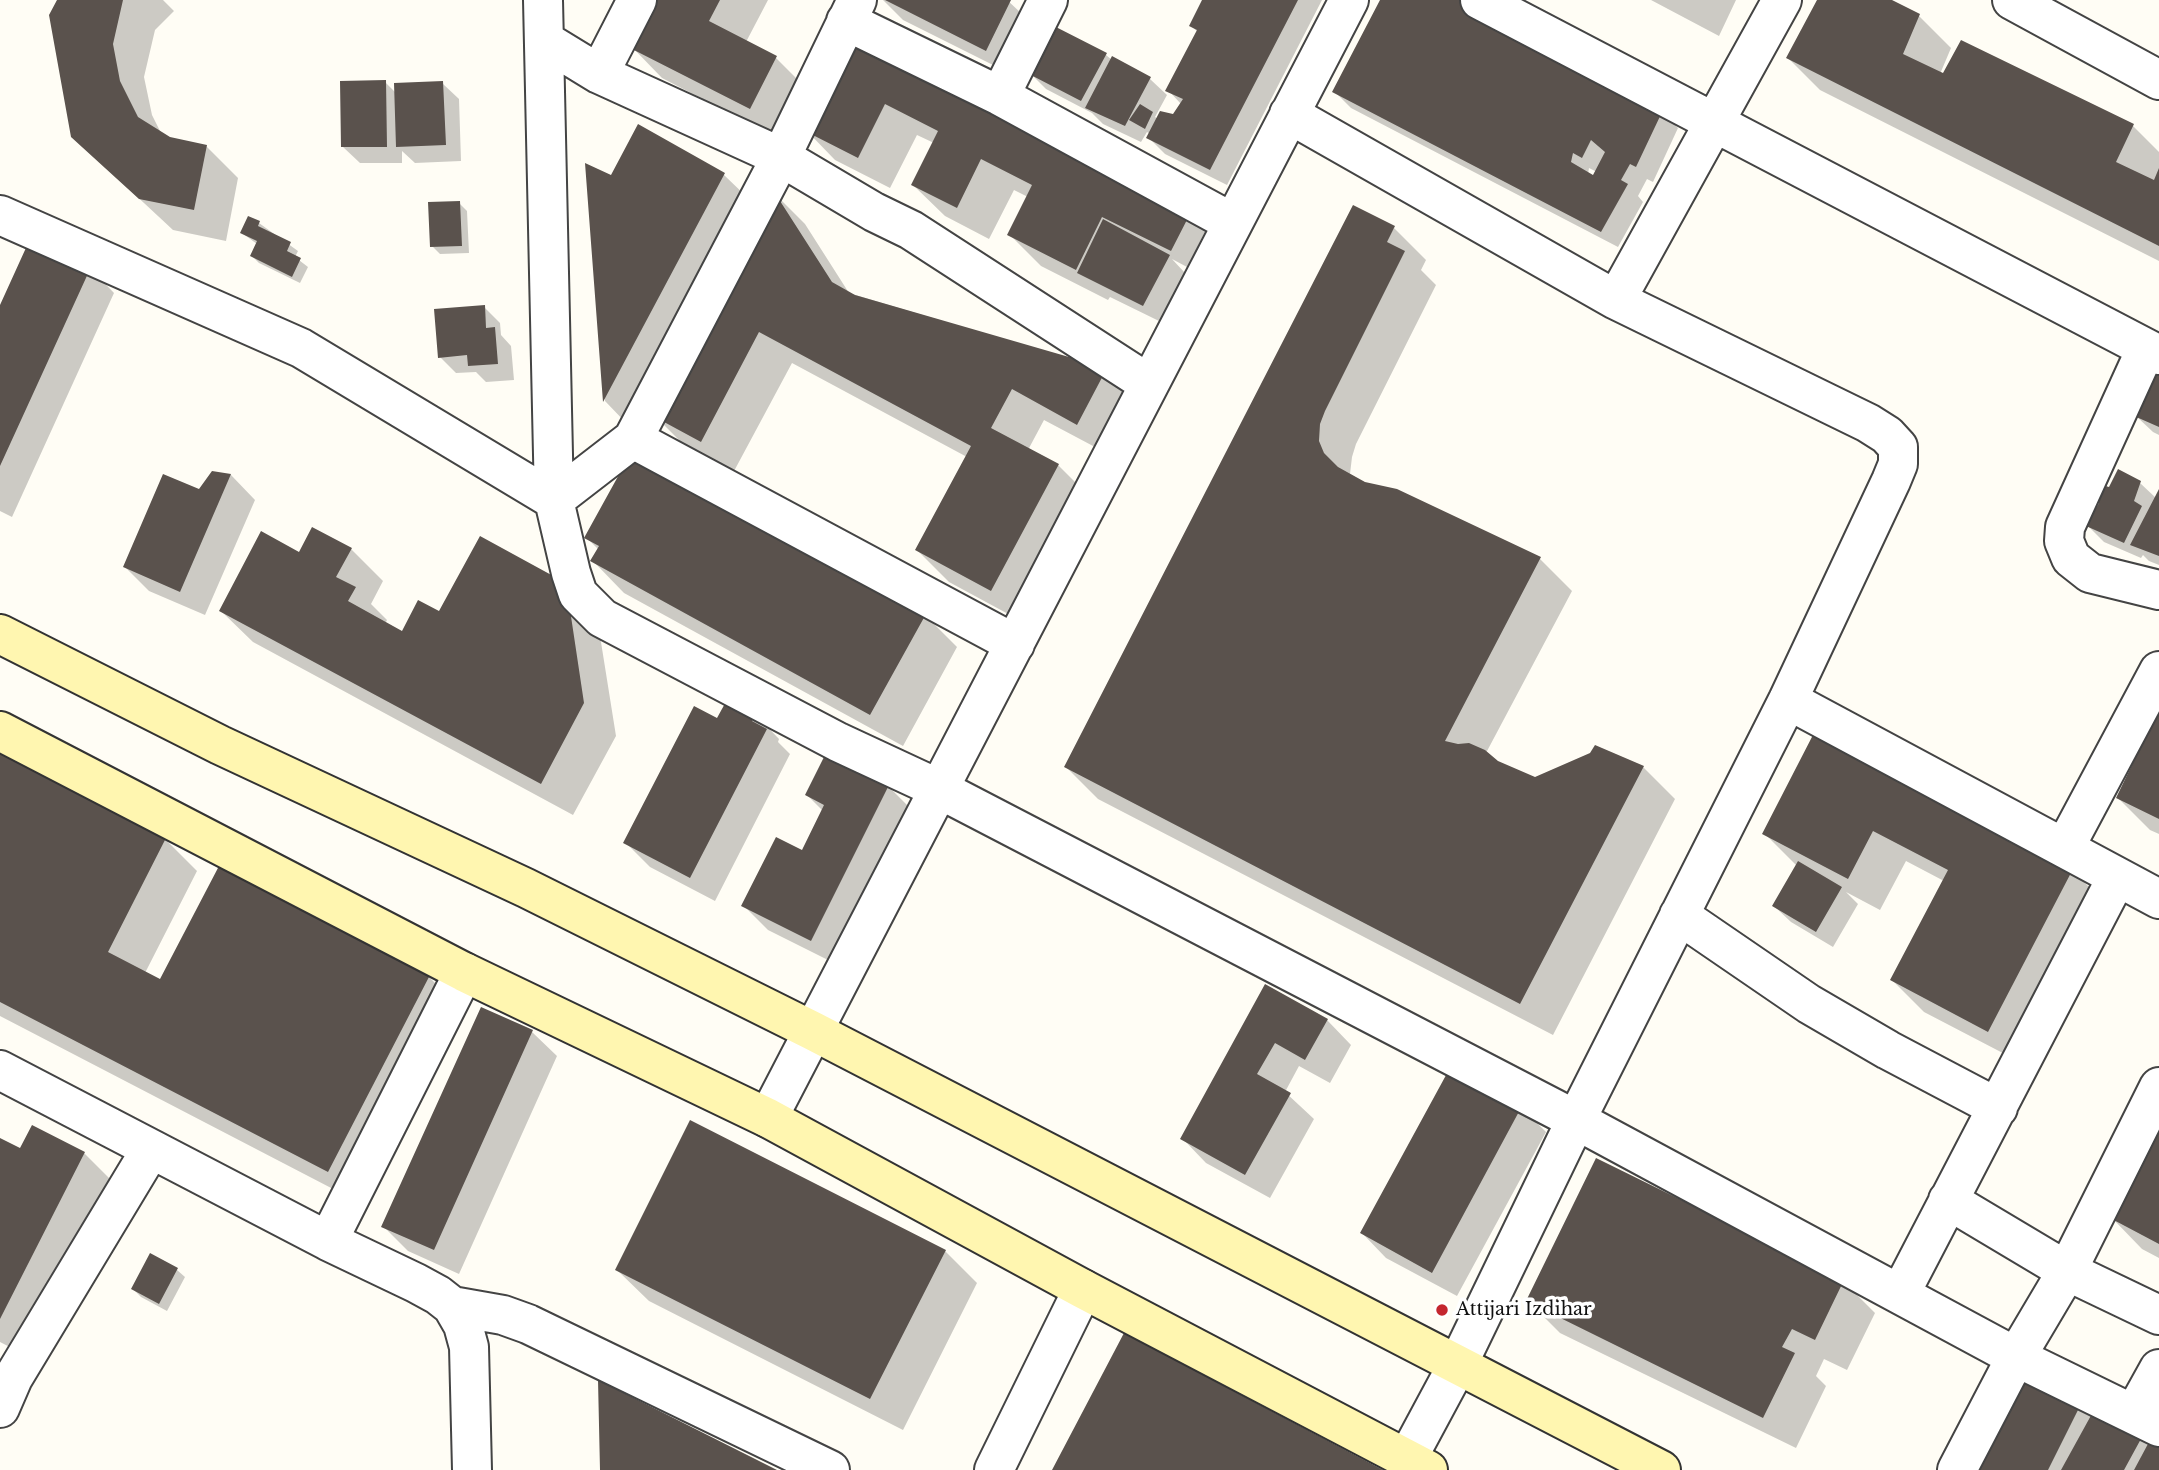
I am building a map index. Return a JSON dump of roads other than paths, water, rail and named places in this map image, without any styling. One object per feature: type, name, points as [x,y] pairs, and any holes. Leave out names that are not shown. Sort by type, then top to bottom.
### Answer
[{"type":"main road","points":[[0,634],[220,745],[526,888],[813,1031],[1661,1470]]},
{"type":"main road","points":[[0,731],[464,972],[768,1118],[1083,1289],[1418,1464]]},
{"type":"street","points":[[543,0],[554,500],[578,594],[602,618],[838,743],[939,789],[1576,1121],[2016,1357],[2146,1421],[2159,1369]]},
{"type":"street","points":[[599,74],[637,0]]},
{"type":"street","points":[[1000,96],[1048,0]]},
{"type":"street","points":[[768,1118],[1349,0]]},
{"type":"street","points":[[1480,0],[2153,352],[2065,527],[2064,541],[2071,558],[2090,573],[2159,590]]},
{"type":"street","points":[[1616,300],[1782,0]]},
{"type":"street","points":[[2011,0],[2159,80]]},
{"type":"street","points":[[554,500],[633,439],[781,157],[852,11],[1000,96],[1233,223]]},
{"type":"street","points":[[545,41],[599,74],[781,157],[874,212],[911,230],[1149,384]]},
{"type":"street","points":[[1289,114],[1616,300],[1868,423],[1887,435],[1898,447],[1898,464],[1891,481],[1788,700],[1576,1121],[1458,1364],[1418,1464]]},
{"type":"street","points":[[0,215],[301,348],[554,500]]},
{"type":"street","points":[[633,439],[1015,643]]},
{"type":"street","points":[[2065,847],[2159,671]]},
{"type":"street","points":[[1788,700],[2159,899]]},
{"type":"street","points":[[1900,1293],[2117,877]]},
{"type":"street","points":[[1679,915],[1809,1004],[1998,1108]]},
{"type":"street","points":[[328,1241],[464,972]]},
{"type":"street","points":[[0,1070],[328,1241],[416,1283],[452,1306],[463,1325],[469,1347],[472,1470]]},
{"type":"street","points":[[1957,1470],[2016,1357],[2067,1271],[2159,1087]]},
{"type":"street","points":[[4,1385],[151,1149]]},
{"type":"street","points":[[1948,1200],[2067,1271],[2159,1315]]},
{"type":"street","points":[[994,1470],[1083,1289]]},
{"type":"street","points":[[452,1306],[503,1315],[528,1324],[830,1470]]},
{"type":"place","name":"Attijari Izdihar","points":[[1442,1310]]}]
